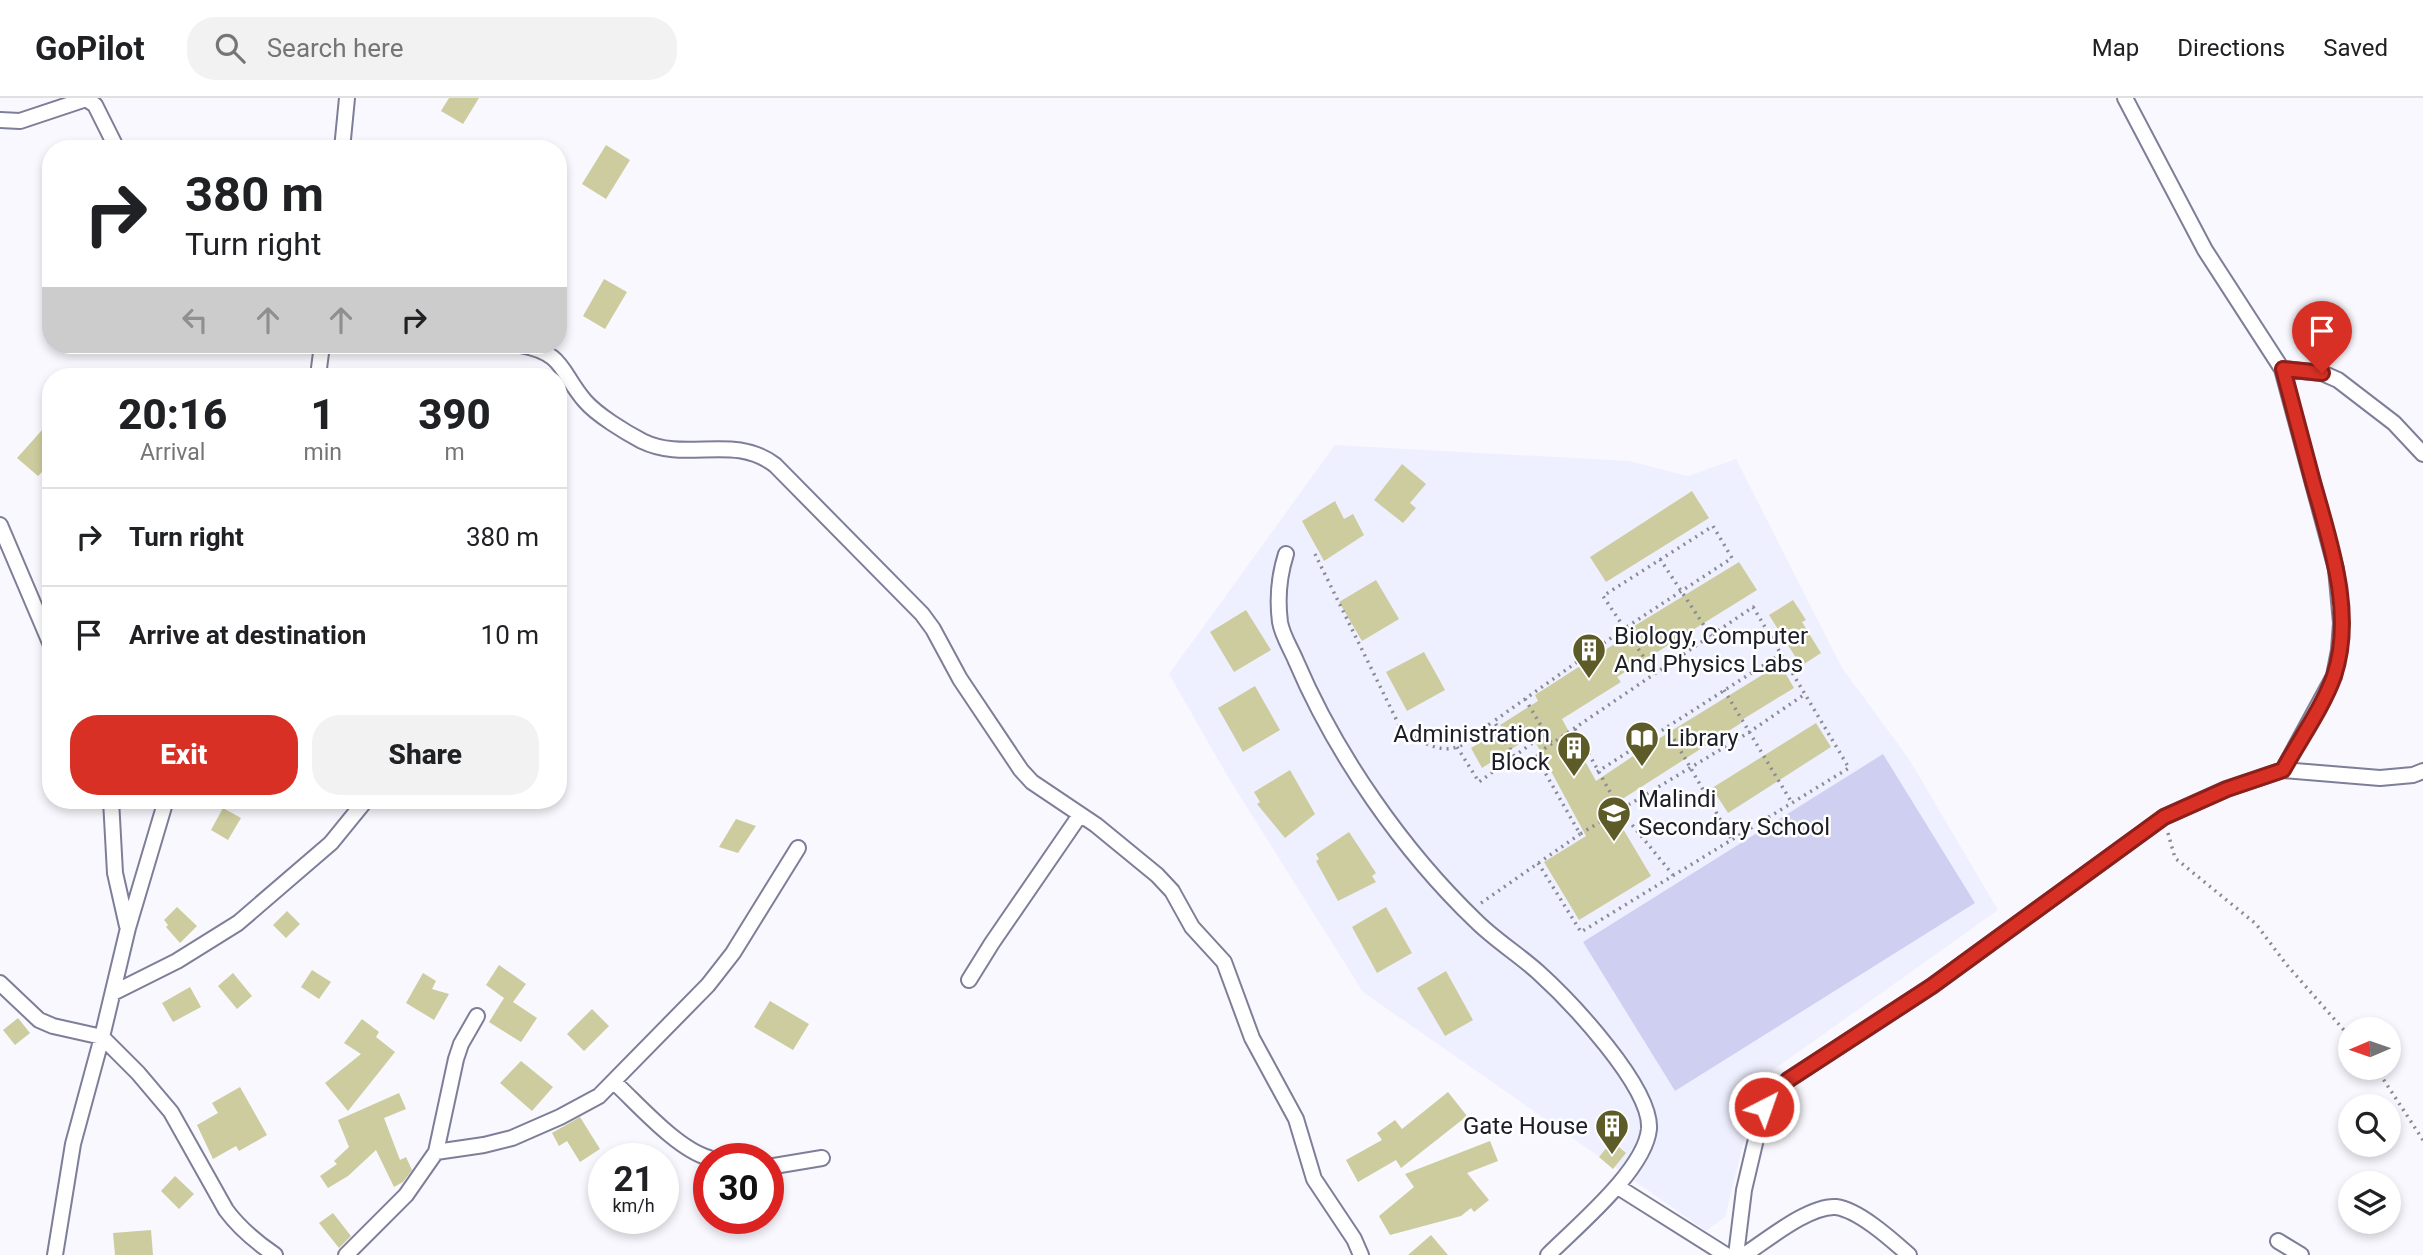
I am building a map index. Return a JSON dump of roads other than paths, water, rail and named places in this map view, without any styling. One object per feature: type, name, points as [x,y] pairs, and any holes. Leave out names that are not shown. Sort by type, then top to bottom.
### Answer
[{"type":"street","points":[[343,140],[347,98]]},
{"type":"street","points":[[2125,98],[2205,250],[2283,369],[2336,569],[2341,623],[2334,676],[2283,770]]},
{"type":"street","points":[[0,120],[20,121],[86,99],[95,105],[112,140]]},
{"type":"street","points":[[548,354],[564,368]]},
{"type":"street","points":[[2283,369],[2322,373],[2338,380],[2394,424],[2423,453]]},
{"type":"street","points":[[567,373],[586,403],[630,435],[657,448],[745,450],[762,455],[775,465],[922,614],[960,679],[1021,770],[1032,782],[1157,874],[1172,891],[1192,927],[1224,962],[1252,1038],[1296,1119],[1314,1179],[1354,1239],[1361,1255]]},
{"type":"street","points":[[0,525],[42,624]]},
{"type":"street","points":[[1286,554],[1281,571],[1280,625],[1308,690],[1365,786],[1406,842],[1468,912],[1538,971],[1567,1000],[1634,1082],[1646,1107],[1649,1130],[1647,1141],[1618,1187],[1548,1255]]},
{"type":"street","points":[[1736,1255],[1744,1190],[1764,1107],[1788,1080],[1942,979],[2164,817],[2227,789],[2283,770],[2381,778],[2423,771]]},
{"type":"street","points":[[111,809],[115,873],[128,928]]},
{"type":"street","points":[[55,1255],[73,1144],[128,928],[163,809]]},
{"type":"street","points":[[113,993],[189,955],[238,923],[331,842],[358,809]]},
{"type":"street","points":[[969,980],[1080,815]]},
{"type":"street","points":[[436,1152],[512,1138],[599,1096],[722,968],[799,848]]},
{"type":"street","points":[[0,984],[39,1020],[53,1026],[102,1037],[138,1073],[171,1112],[236,1223],[275,1255]]},
{"type":"street","points":[[346,1255],[406,1195],[436,1152],[458,1052],[477,1016]]},
{"type":"street","points":[[614,1082],[693,1152]]},
{"type":"street","points":[[784,1164],[822,1158]]},
{"type":"street","points":[[1618,1187],[1726,1255]]},
{"type":"street","points":[[1744,1255],[1814,1212],[1838,1207],[1862,1218],[1909,1255]]},
{"type":"street","points":[[2278,1241],[2301,1255]]},
{"type":"place","name":"Biology, Computer And Physics Labs","points":[[1589,680]]},
{"type":"place","name":"Library","points":[[1642,768]]},
{"type":"place","name":"Administration Block","points":[[1574,778]]},
{"type":"place","name":"Malindi Secondary School","points":[[1614,843]]},
{"type":"place","name":"Gate House","points":[[1612,1156]]}]
